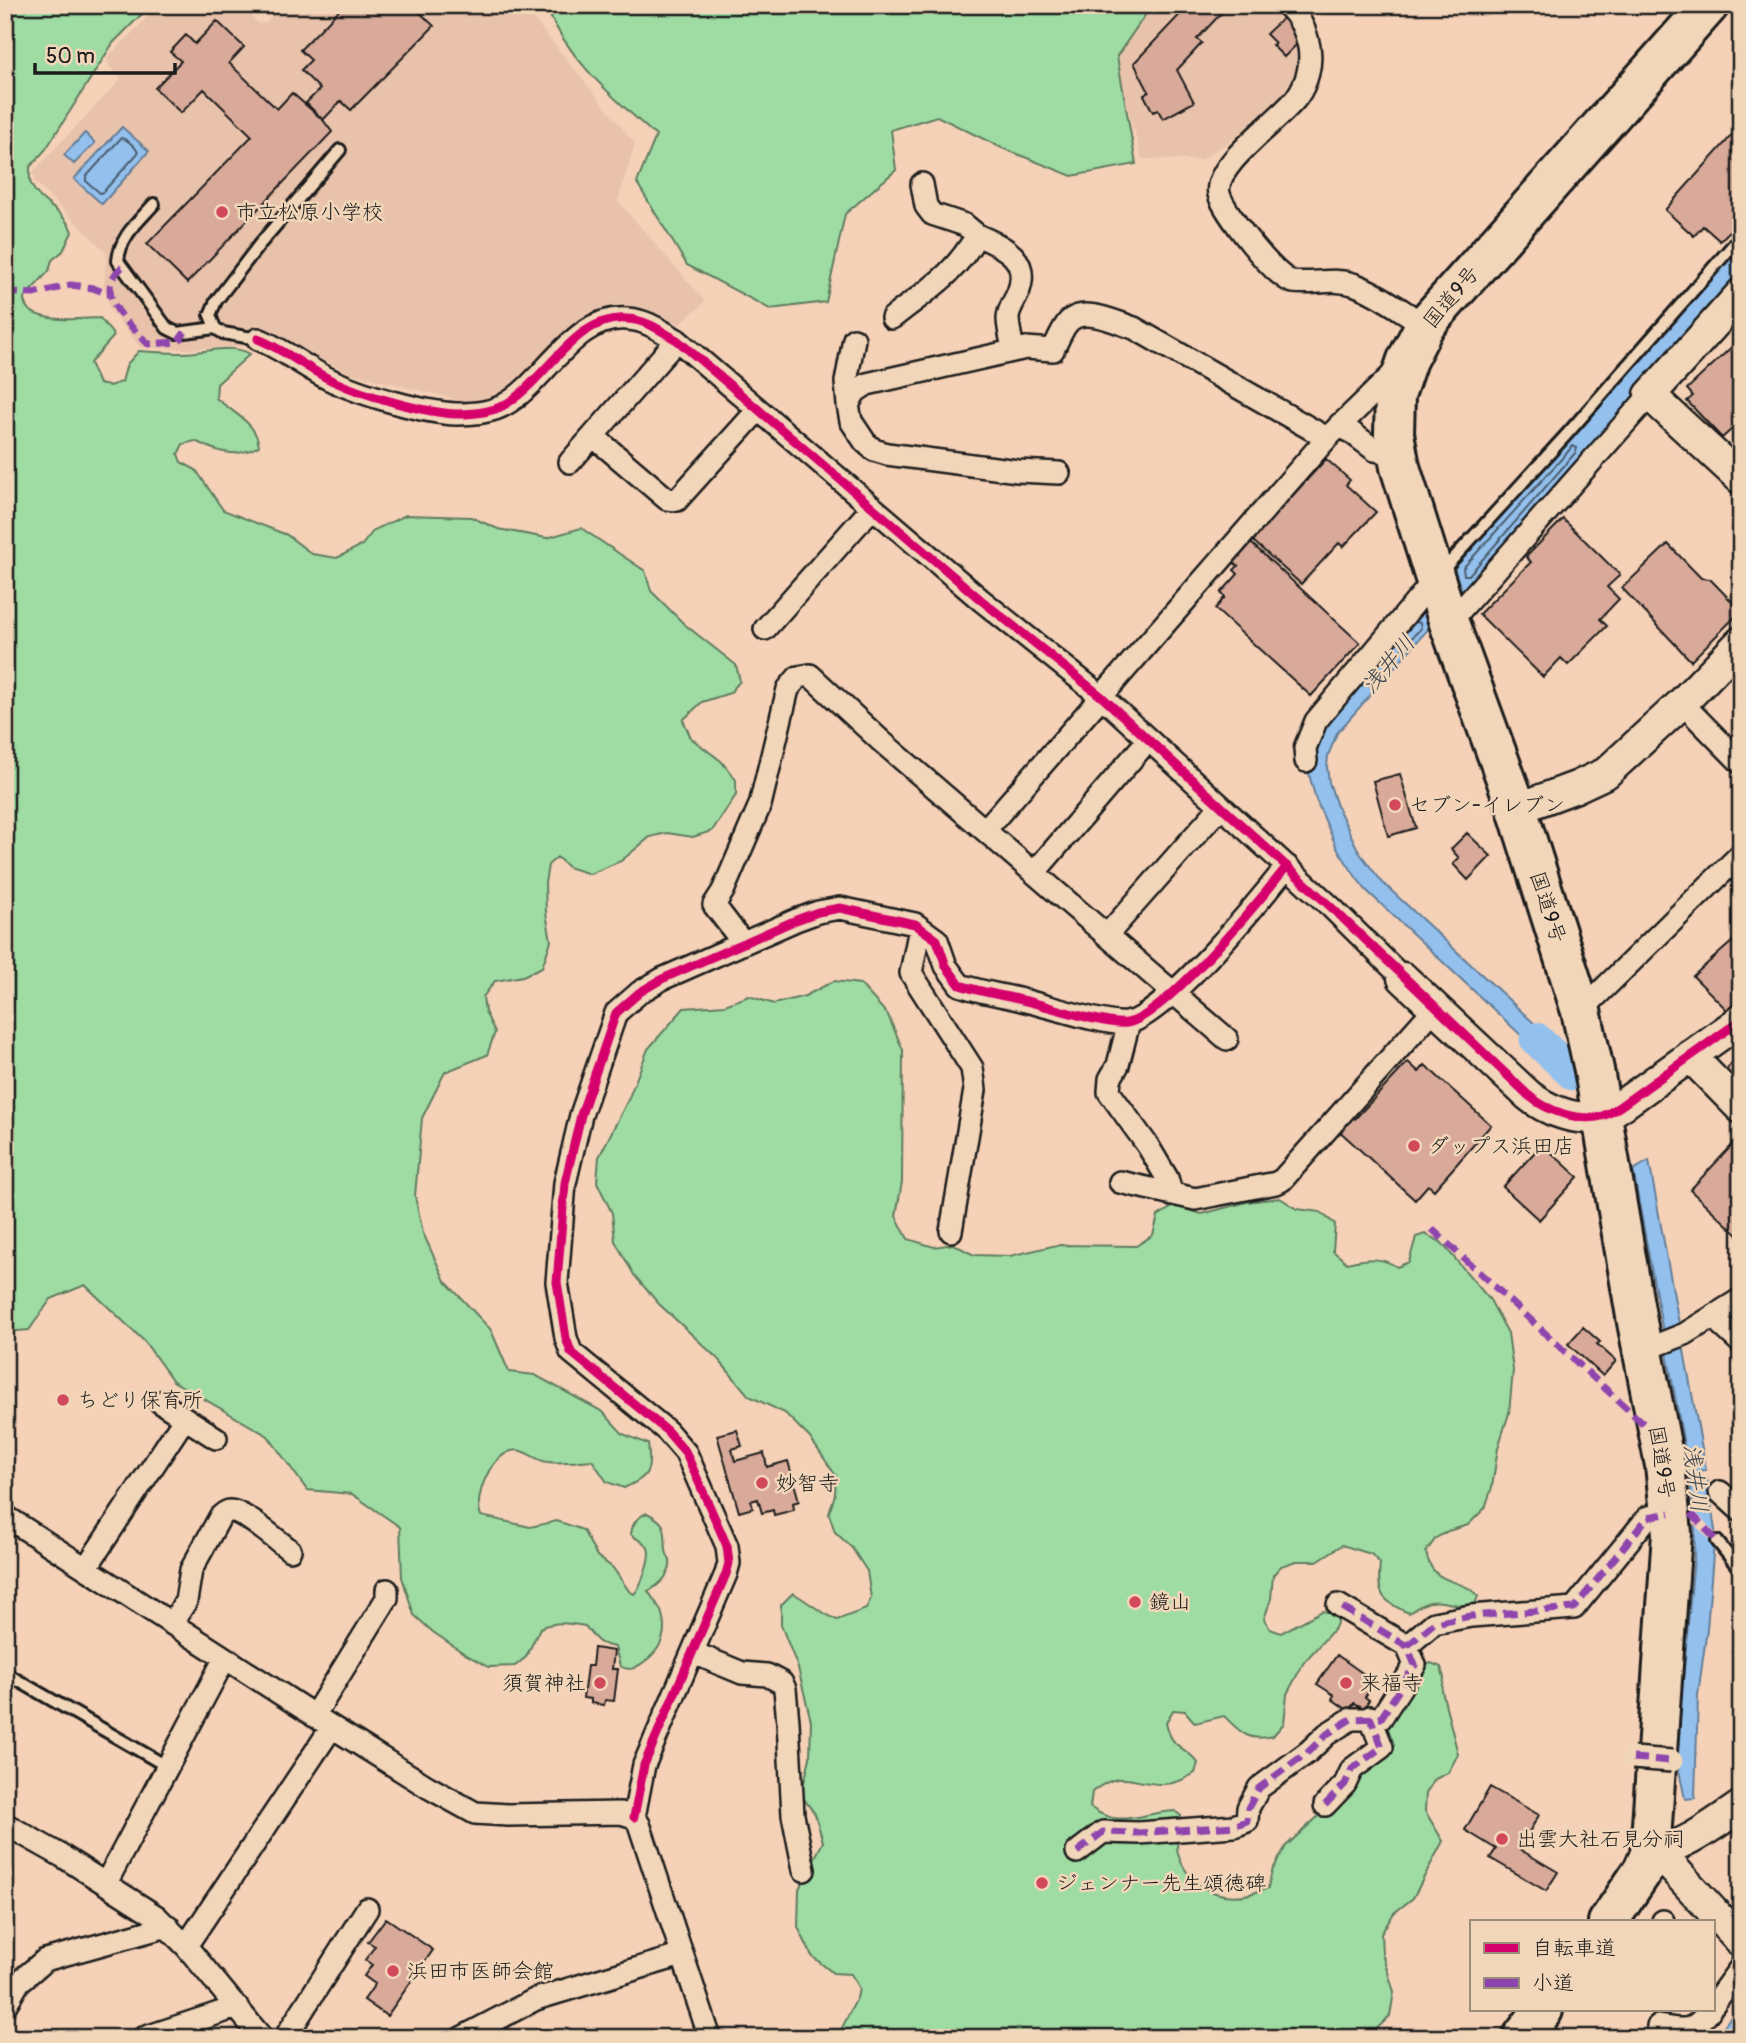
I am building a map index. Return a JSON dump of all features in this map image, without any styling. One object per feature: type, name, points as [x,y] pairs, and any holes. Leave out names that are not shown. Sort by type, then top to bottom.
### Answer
[{"type":"highway","name":"国道9号","points":[[1609,1920],[1643,1870],[1650,1854],[1672,1533],[1652,1347],[1581,1011],[1517,810],[1442,600],[1398,455],[1394,434],[1395,395],[1407,360],[1424,326],[1709,5]]},
{"type":"highway","points":[[1522,2038],[1542,2011]]},
{"type":"street","points":[[1287,5],[1297,15],[1307,37],[1310,62],[1308,72],[1296,99],[1242,150],[1226,172],[1219,186],[1222,201],[1276,273],[1292,282],[1334,280],[1358,285],[1424,326]]},
{"type":"street","points":[[922,184],[926,206],[932,215],[965,225],[977,235],[1004,247],[1022,270],[1020,289],[1008,316],[1013,351]]},
{"type":"street","points":[[892,318],[951,273],[977,235]]},
{"type":"street","points":[[1306,761],[1305,748],[1316,721],[1650,395],[1741,294]]},
{"type":"street","points":[[848,405],[855,392],[880,379],[1026,348],[1053,350],[1066,324],[1074,317],[1082,315],[1102,317],[1134,328],[1333,431],[1376,450],[1398,455]]},
{"type":"street","points":[[258,339],[273,345],[334,382],[389,400],[457,414],[494,410],[509,402],[578,338],[599,323],[613,318],[649,324],[677,340],[981,600],[1102,697],[1544,1107],[1567,1114],[1602,1116],[1622,1105],[1741,1020]]},
{"type":"street","points":[[853,339],[846,382],[850,421],[857,433],[874,450],[1018,471],[1059,473]]},
{"type":"street","points":[[570,462],[677,340]]},
{"type":"street","points":[[986,829],[1333,431],[1407,360]]},
{"type":"street","points":[[1650,395],[1741,479]]},
{"type":"street","points":[[593,436],[667,499],[677,500],[758,410]]},
{"type":"street","points":[[765,629],[872,508]]},
{"type":"street","points":[[1517,810],[1606,773],[1741,642]]},
{"type":"street","points":[[743,943],[714,905],[723,891],[760,805],[788,689],[799,677],[810,675],[881,740],[1227,1039]]},
{"type":"street","points":[[1682,702],[1741,763]]},
{"type":"street","points":[[1034,873],[1149,740]]},
{"type":"street","points":[[1107,935],[1221,806]]},
{"type":"street","points":[[1581,1011],[1741,854]]},
{"type":"street","points":[[634,1817],[644,1765],[694,1653],[729,1563],[727,1546],[686,1453],[667,1431],[571,1352],[566,1338],[558,1282],[565,1183],[589,1091],[616,1013],[640,992],[662,979],[818,912],[840,908],[915,924],[937,940],[946,966],[960,985],[1078,1014],[1129,1023],[1174,993],[1268,891],[1287,866]]},
{"type":"street","points":[[920,928],[911,973],[972,1068],[975,1090],[951,1231]]},
{"type":"street","points":[[1121,1182],[1172,1195],[1207,1198],[1271,1185],[1282,1180],[1435,1008]]},
{"type":"street","points":[[1129,1023],[1118,1065],[1110,1079],[1109,1092],[1148,1146],[1167,1178],[1172,1195]]},
{"type":"street","points":[[1690,1056],[1741,1108]]},
{"type":"street","points":[[1652,1347],[1685,1334],[1741,1299]]},
{"type":"street","points":[[1713,1317],[1741,1343]]},
{"type":"street","points":[[160,1402],[216,1438]]},
{"type":"street","points":[[86,1568],[184,1419]]},
{"type":"street","points":[[1720,1492],[1741,1511]]},
{"type":"street","points":[[172,1623],[186,1601],[191,1570],[219,1517],[224,1513],[229,1511],[239,1514],[290,1550]]},
{"type":"street","points":[[1407,1646],[1434,1622],[1471,1616],[1574,1608],[1648,1517],[1670,1513]]},
{"type":"street","points":[[5,1516],[323,1722],[428,1787],[475,1812],[508,1815],[621,1813],[634,1817],[639,1824],[710,2038]]},
{"type":"street","points":[[186,1946],[323,1722],[387,1598],[387,1590]]},
{"type":"street","points":[[1077,1852],[1103,1832],[1139,1833],[1234,1826],[1247,1821],[1248,1808],[1259,1788],[1275,1775],[1351,1719],[1381,1718],[1415,1665],[1407,1646],[1338,1605]]},
{"type":"street","points":[[694,1653],[742,1673],[772,1676],[782,1683],[788,1722],[793,1815],[804,1870]]},
{"type":"street","points":[[106,1883],[225,1658]]},
{"type":"street","points":[[1325,1805],[1345,1784],[1352,1769],[1382,1747],[1370,1717]]},
{"type":"street","points":[[1633,1758],[1672,1761]]},
{"type":"street","points":[[1650,1854],[1677,1847],[1741,1806]]},
{"type":"street","points":[[5,1824],[106,1883],[156,1916],[186,1946],[262,2038]]},
{"type":"street","points":[[1650,1854],[1661,1859],[1680,1875],[1741,1942]]},
{"type":"street","points":[[285,2038],[368,1909]]},
{"type":"street","points":[[5,2006],[19,1982],[45,1960],[168,1926]]},
{"type":"street","points":[[461,2038],[536,1999],[682,1955]]},
{"type":"street","points":[[1714,2004],[1741,1967]]},
{"type":"street","points":[[143,2038],[237,2007]]},
{"type":"street","points":[[1660,2025],[1691,2029],[1709,2011]]},
{"type":"lane","points":[[258,339],[223,333],[215,328],[210,315],[216,301],[258,245],[340,150]]},
{"type":"lane","points":[[154,204],[123,239],[118,261],[167,328],[177,333],[215,328]]},
{"type":"lane","points":[[1442,600],[1569,433],[1741,236]]},
{"type":"lane","points":[[1717,1541],[1741,1571]]},
{"type":"lane","points":[[12,1677],[168,1767]]},
{"type":"shaded area","points":[[160,5],[240,5],[259,24],[266,23],[280,5],[494,5],[528,12],[635,144],[618,201],[704,300],[702,305],[674,329],[649,313],[618,305],[605,308],[576,323],[546,356],[506,392],[485,401],[470,403],[350,373],[262,327],[256,349],[247,346],[186,349],[140,347],[110,310],[104,285],[107,253],[35,182],[33,172],[121,79],[109,66],[107,58]]},
{"type":"shaded area","points":[[1133,5],[1312,5],[1315,28],[1295,83],[1281,102],[1253,126],[1201,160],[1142,159],[1112,50]]},
{"type":"green space","points":[[5,5],[151,5],[113,43],[46,149],[30,167],[30,182],[35,191],[63,218],[72,232],[63,251],[52,260],[49,271],[24,298],[26,307],[43,316],[67,319],[100,318],[114,336],[90,363],[99,384],[109,386],[122,382],[127,364],[139,351],[184,353],[234,349],[250,354],[217,384],[216,398],[249,424],[259,446],[234,453],[195,441],[183,444],[178,454],[181,462],[196,470],[223,510],[287,535],[312,554],[337,558],[362,545],[374,530],[406,515],[471,517],[498,529],[547,538],[581,528],[645,571],[651,591],[684,624],[736,665],[740,681],[730,693],[702,702],[683,720],[691,738],[721,761],[736,780],[736,795],[712,831],[693,837],[667,833],[650,837],[621,861],[590,874],[568,867],[557,857],[548,865],[545,883],[546,913],[551,941],[542,967],[523,976],[495,981],[483,997],[485,1012],[495,1032],[487,1055],[445,1072],[422,1118],[415,1196],[423,1233],[445,1281],[491,1330],[509,1372],[535,1375],[603,1412],[623,1434],[648,1444],[647,1472],[624,1488],[607,1482],[592,1460],[548,1462],[520,1451],[511,1451],[496,1461],[490,1469],[479,1498],[481,1516],[530,1527],[557,1521],[583,1530],[597,1556],[613,1568],[634,1594],[645,1572],[649,1552],[645,1544],[631,1534],[634,1524],[647,1513],[662,1524],[670,1566],[664,1579],[648,1591],[661,1611],[664,1622],[662,1641],[644,1662],[630,1669],[620,1666],[615,1647],[600,1642],[585,1626],[562,1623],[540,1628],[526,1657],[515,1666],[488,1667],[433,1632],[414,1615],[402,1577],[400,1527],[352,1494],[307,1490],[268,1436],[173,1381],[144,1341],[85,1285],[51,1299],[29,1330],[5,1332]]},
{"type":"green space","points":[[545,5],[1152,5],[1117,56],[1136,164],[1072,176],[1002,148],[937,116],[891,130],[896,170],[845,214],[826,302],[770,309],[687,265],[637,183],[656,136],[579,61]]},
{"type":"green space","points":[[834,981],[860,984],[888,1015],[903,1050],[902,1182],[896,1216],[908,1239],[934,1247],[953,1244],[974,1255],[1010,1256],[1057,1245],[1136,1246],[1153,1235],[1158,1216],[1174,1206],[1202,1214],[1247,1202],[1280,1198],[1297,1209],[1320,1212],[1335,1224],[1333,1251],[1347,1263],[1379,1260],[1397,1267],[1409,1262],[1416,1237],[1425,1234],[1441,1242],[1490,1300],[1508,1333],[1513,1370],[1509,1413],[1485,1508],[1468,1525],[1436,1538],[1426,1552],[1434,1571],[1478,1596],[1475,1604],[1430,1602],[1409,1613],[1382,1595],[1379,1582],[1380,1563],[1371,1554],[1342,1545],[1317,1561],[1296,1561],[1281,1566],[1273,1575],[1271,1599],[1264,1619],[1270,1629],[1281,1633],[1322,1611],[1333,1613],[1338,1620],[1335,1628],[1304,1662],[1287,1694],[1284,1723],[1273,1736],[1257,1738],[1240,1731],[1224,1716],[1195,1723],[1185,1711],[1173,1710],[1166,1723],[1169,1732],[1175,1743],[1198,1763],[1195,1773],[1168,1784],[1128,1779],[1112,1780],[1092,1792],[1090,1807],[1111,1817],[1121,1819],[1175,1811],[1181,1816],[1177,1850],[1184,1868],[1193,1879],[1214,1893],[1240,1895],[1268,1888],[1272,1871],[1286,1846],[1323,1812],[1387,1738],[1385,1721],[1417,1669],[1431,1663],[1441,1667],[1444,1678],[1442,1691],[1458,1754],[1448,1773],[1435,1779],[1426,1793],[1425,1811],[1443,1841],[1413,1898],[1394,1913],[1381,1934],[1382,1953],[1394,1992],[1390,2016],[1367,2038],[837,2038],[859,1989],[851,1974],[833,1973],[812,1956],[798,1927],[799,1889],[823,1842],[815,1814],[801,1795],[810,1758],[811,1721],[798,1668],[781,1625],[781,1605],[793,1593],[837,1620],[866,1609],[871,1598],[867,1571],[852,1548],[835,1532],[829,1514],[835,1494],[836,1476],[810,1438],[785,1413],[749,1396],[718,1359],[658,1303],[634,1275],[615,1241],[612,1213],[597,1182],[599,1157],[628,1100],[648,1049],[684,1008],[725,1005],[749,996],[774,1004],[805,996]]},
{"type":"water","points":[[122,127],[149,151],[102,204],[74,179]]},
{"type":"water","points":[[85,133],[95,143],[74,164],[64,155]]},
{"type":"water","points":[[1741,246],[1741,274],[1462,593],[1454,568]]},
{"type":"water","points":[[1422,603],[1429,628],[1337,733],[1328,756],[1329,782],[1337,806],[1359,852],[1382,882],[1565,1052],[1571,1082],[1366,890],[1337,848],[1316,800],[1309,774],[1308,756],[1312,739]]},
{"type":"water","points":[[1649,1161],[1706,1470],[1689,1472],[1633,1170]]},
{"type":"water","points":[[1707,1478],[1715,1530],[1707,1629],[1698,1695],[1695,1798],[1685,1799],[1677,1747],[1694,1557],[1695,1530],[1690,1480]]},
{"type":"water","points":[[1741,2003],[1741,2038],[1715,2038],[1718,2034]]},
{"type":"pier","points":[[1691,1507],[1718,1536],[1717,1547],[1692,1522]]},
{"type":"building","points":[[344,5],[412,5],[434,26],[351,110],[341,101],[323,120],[306,103],[320,89],[301,70],[311,60],[300,50]]},
{"type":"building","points":[[1193,5],[1229,5],[1197,39],[1202,43],[1177,70],[1194,102],[1163,119],[1158,110],[1153,112],[1144,95],[1149,92],[1134,63],[1187,7],[1189,10]]},
{"type":"building","points":[[1283,18],[1301,40],[1284,57],[1266,34]]},
{"type":"building","points":[[217,21],[244,47],[229,63],[277,109],[292,93],[323,120],[332,132],[187,283],[147,244],[252,136],[204,89],[181,113],[155,88],[181,61],[170,52],[186,35],[195,44]]},
{"type":"building","points":[[1740,126],[1741,219],[1720,241],[1703,226],[1694,236],[1665,210]]},
{"type":"building","points":[[1737,342],[1741,346],[1741,429],[1736,434],[1732,429],[1722,438],[1687,401],[1693,396],[1687,389]]},
{"type":"building","points":[[1326,459],[1350,480],[1346,485],[1376,512],[1343,547],[1339,543],[1301,584],[1252,540]]},
{"type":"building","points":[[1563,519],[1620,575],[1607,587],[1619,599],[1600,619],[1607,626],[1568,665],[1561,658],[1543,677],[1479,614],[1531,562],[1526,557]]},
{"type":"building","points":[[1251,543],[1360,643],[1311,696],[1215,609],[1225,597],[1221,593],[1238,574],[1234,570],[1238,566],[1233,562]]},
{"type":"building","points":[[1668,544],[1701,578],[1710,579],[1741,611],[1691,661],[1622,588]]},
{"type":"building","name":"セブン-イレブン","points":[[1400,774],[1416,828],[1388,836],[1373,781]]},
{"type":"building","points":[[1467,833],[1491,856],[1468,880],[1453,864],[1459,858],[1451,849]]},
{"type":"building","points":[[1741,934],[1741,998],[1727,1010],[1693,976]]},
{"type":"building","points":[[1741,1051],[1741,1098],[1720,1078]]},
{"type":"building","name":"ダップス浜田店","points":[[1408,1062],[1419,1072],[1425,1065],[1491,1125],[1434,1190],[1428,1185],[1415,1200],[1336,1128],[1349,1114],[1355,1119]]},
{"type":"building","points":[[1738,1139],[1741,1142],[1741,1238],[1690,1190]]},
{"type":"building","points":[[1542,1144],[1578,1177],[1539,1220],[1503,1187]]},
{"type":"building","points":[[1583,1327],[1616,1361],[1603,1376],[1568,1344]]},
{"type":"building","name":"妙智寺","points":[[737,1430],[742,1446],[732,1449],[735,1461],[764,1453],[767,1467],[788,1461],[799,1501],[793,1503],[794,1510],[774,1515],[773,1510],[762,1513],[758,1499],[751,1501],[753,1508],[739,1512],[717,1435]]},
{"type":"building","name":"須賀神社","points":[[594,1648],[614,1651],[612,1669],[618,1669],[614,1701],[605,1700],[604,1705],[591,1703],[591,1699],[583,1698],[587,1666],[592,1666]]},
{"type":"building","name":"来福寺","points":[[1337,1655],[1375,1682],[1365,1697],[1369,1700],[1364,1708],[1354,1703],[1349,1711],[1332,1699],[1334,1695],[1317,1684]]},
{"type":"building","name":"出雲大社石見分祠","points":[[1490,1787],[1539,1815],[1519,1849],[1558,1872],[1546,1891],[1490,1858],[1496,1849],[1465,1830]]},
{"type":"building","name":"浜田市医師会館","points":[[386,1918],[433,1950],[387,2016],[364,2000],[375,1984],[364,1976],[372,1965],[365,1960],[375,1946],[368,1942]]},
{"type":"waterway","name":"浅井川","points":[[1536,1039],[1573,1074]]},
{"type":"marked path","points":[[122,267],[113,277],[111,297],[123,317],[148,344],[178,342],[185,332]]},
{"type":"marked path","points":[[5,292],[33,294],[71,285],[93,288],[111,295]]},
{"type":"marked path","points":[[1432,1229],[1660,1439]]},
{"type":"marked path","points":[[1407,1646],[1434,1623],[1471,1616],[1574,1608],[1648,1517],[1670,1513]]},
{"type":"marked path","points":[[1691,1513],[1717,1541]]},
{"type":"marked path","points":[[1077,1852],[1103,1832],[1139,1833],[1234,1826],[1247,1821],[1248,1808],[1259,1788],[1308,1752],[1327,1734],[1351,1719],[1381,1718],[1415,1665],[1407,1646],[1338,1605]]},
{"type":"marked path","points":[[1325,1805],[1345,1784],[1352,1769],[1382,1747],[1370,1717]]},
{"type":"marked path","points":[[1633,1758],[1672,1761]]},
{"type":"cycle path","points":[[258,339],[323,376],[361,392],[412,407],[463,414],[488,411],[519,395],[562,351],[592,327],[609,320],[628,319],[647,324],[677,340],[981,600],[1102,697],[1331,907],[1536,1101],[1563,1114],[1583,1118],[1605,1115],[1741,1020]]},
{"type":"cycle path","points":[[634,1817],[644,1765],[729,1563],[727,1546],[686,1453],[667,1431],[571,1352],[566,1338],[557,1282],[565,1183],[581,1115],[616,1013],[640,992],[662,979],[796,920],[840,908],[915,924],[937,940],[946,966],[960,985],[1091,1018],[1127,1023],[1143,1016],[1164,1001],[1187,979],[1235,929],[1287,866]]},
{"type":"place","name":"市立松原小学校","points":[[222,212]]},
{"type":"place","name":"セブン-イレブン","points":[[1395,805]]},
{"type":"place","name":"ダップス浜田店","points":[[1414,1146]]},
{"type":"place","name":"ちどり保育所","points":[[63,1400]]},
{"type":"place","name":"妙智寺","points":[[762,1483]]},
{"type":"place","name":"鏡山","points":[[1135,1602]]},
{"type":"place","name":"須賀神社","points":[[600,1683]]},
{"type":"place","name":"来福寺","points":[[1346,1683]]},
{"type":"place","name":"出雲大社石見分祠","points":[[1502,1839]]},
{"type":"place","name":"ジェンナー先生頌徳碑","points":[[1042,1883]]},
{"type":"place","name":"浜田市医師会館","points":[[393,1971]]}]
